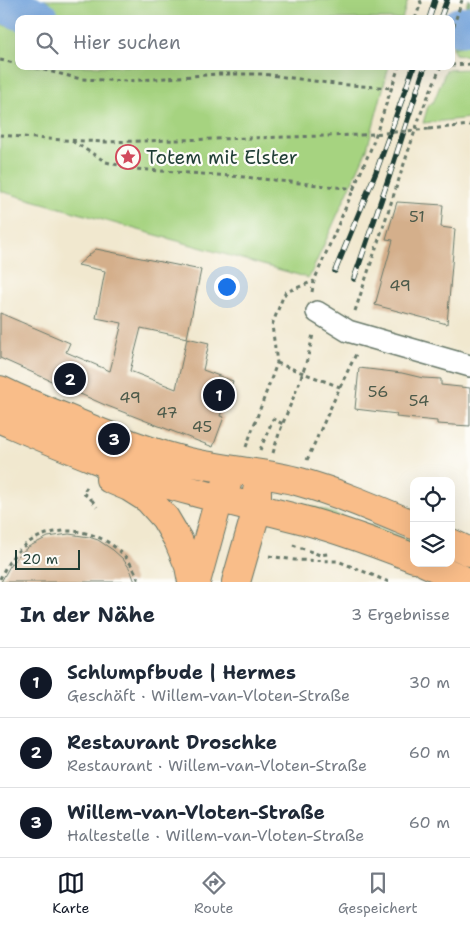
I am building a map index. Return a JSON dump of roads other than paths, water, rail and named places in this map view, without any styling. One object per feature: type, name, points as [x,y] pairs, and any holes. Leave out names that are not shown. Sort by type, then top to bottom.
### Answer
[{"type":"main road","points":[[0,390],[136,447],[178,460],[224,470],[244,464],[319,488],[410,522]]},
{"type":"main road","points":[[4,420],[81,453],[171,486],[289,516],[370,541],[410,556]]},
{"type":"main road","points":[[4,420],[34,449],[129,487],[148,499],[165,518],[178,540],[189,566],[192,582]]},
{"type":"main road","points":[[196,582],[219,499],[228,483],[244,464]]},
{"type":"main road","points":[[236,582],[257,509],[255,482],[244,464]]},
{"type":"main road","points":[[455,545],[470,552]]},
{"type":"main road","points":[[435,567],[468,582]]},
{"type":"street","points":[[317,312],[357,333],[470,366]]},
{"type":"waterway","points":[[0,2],[31,15]]},
{"type":"waterway","points":[[459,27],[470,25]]},
{"type":"railway","points":[[430,15],[435,0]]},
{"type":"railway","points":[[441,15],[447,0]]},
{"type":"railway","points":[[335,271],[376,172],[413,70]]},
{"type":"railway","points":[[354,279],[424,70]]},
{"type":"place","name":"Totem mit Elster","points":[[128,157]]},
{"type":"place","name":"Restaurant Droschke","points":[[70,379]]},
{"type":"place","name":"Schlumpfbude | Hermes","points":[[219,395]]},
{"type":"place","name":"Willem-van-Vloten-Straße","points":[[114,439]]}]
